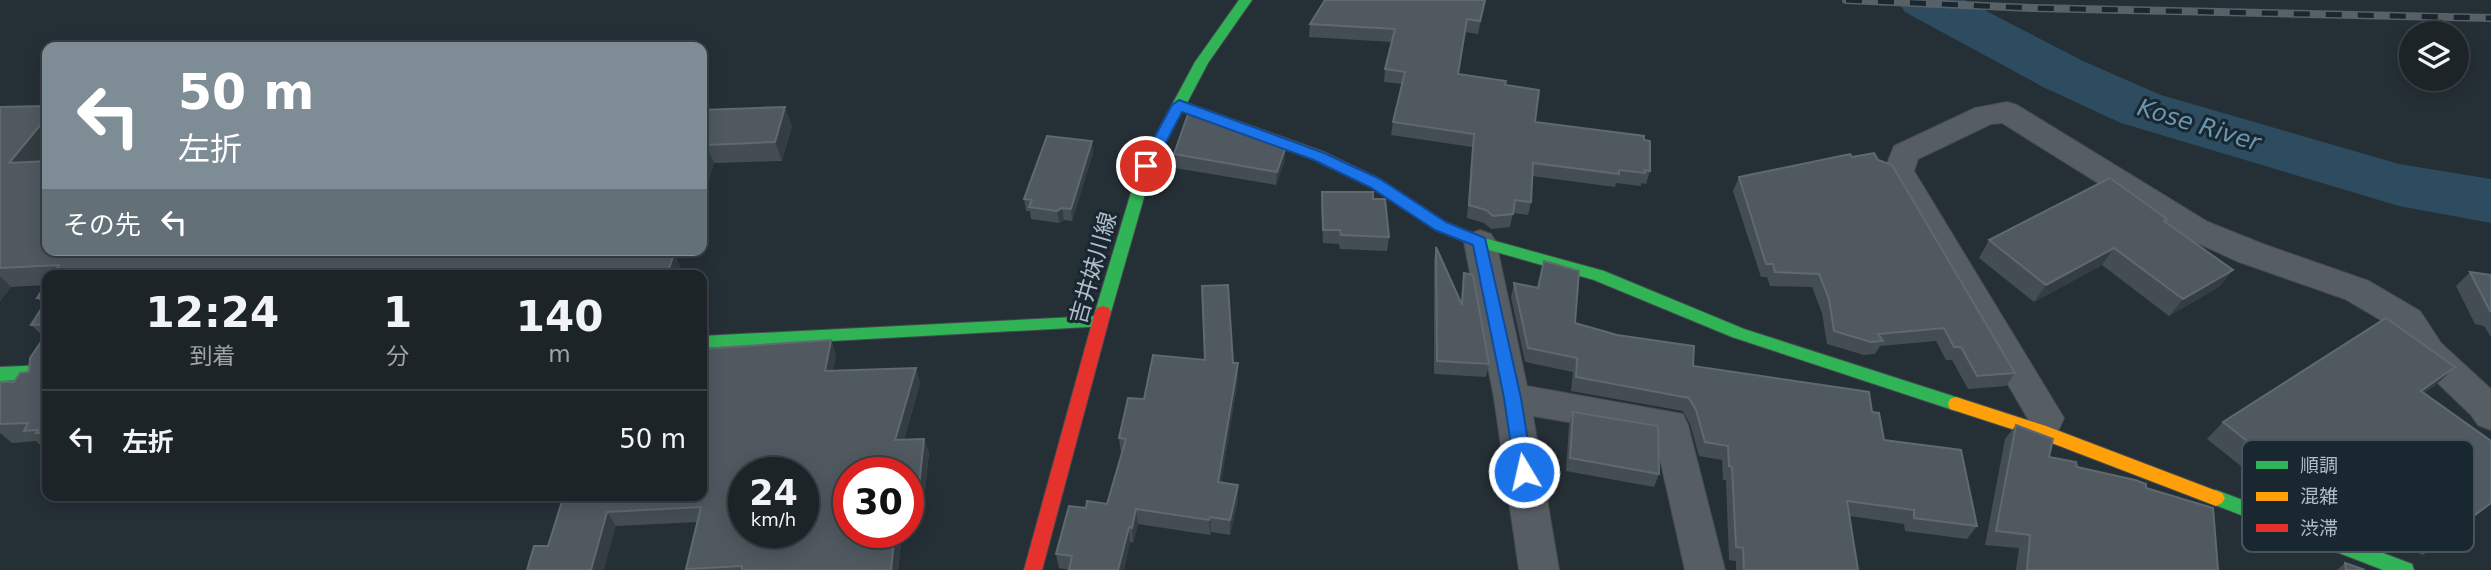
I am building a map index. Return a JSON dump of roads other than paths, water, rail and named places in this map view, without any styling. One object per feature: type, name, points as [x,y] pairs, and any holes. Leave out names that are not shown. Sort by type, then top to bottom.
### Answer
[{"type":"street","name":"吉井妹川線","points":[[1033,570],[1100,322],[1146,166],[1202,62],[1246,0]]},
{"type":"street","points":[[1179,105],[1319,156],[1375,183],[1441,226],[1480,242],[1598,275],[1738,333],[2040,431],[2242,508]]},
{"type":"street","points":[[2040,431],[2046,418],[1899,171],[1905,153],[1985,114],[2007,112],[2197,230],[2251,253],[2357,290],[2408,320],[2429,354],[2484,405],[2491,415]]},
{"type":"street","points":[[1480,242],[1512,398],[1539,570]]},
{"type":"street","points":[[707,341],[1100,322]]},
{"type":"street","points":[[0,374],[42,372]]},
{"type":"street","points":[[1512,398],[1670,425],[1705,570]]},
{"type":"street","points":[[2358,552],[2405,570]]},
{"type":"waterway","name":"Kose River","points":[[1924,0],[2063,74],[2141,109],[2399,185],[2491,201]]},
{"type":"railway","points":[[1846,0],[2032,8],[2491,18]]}]
